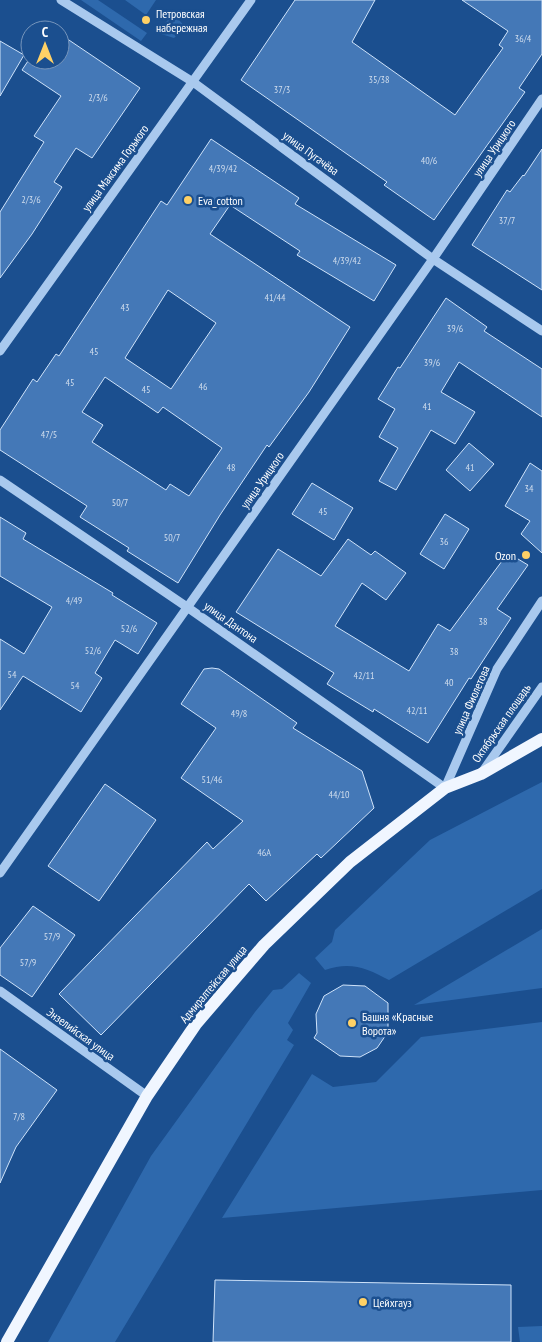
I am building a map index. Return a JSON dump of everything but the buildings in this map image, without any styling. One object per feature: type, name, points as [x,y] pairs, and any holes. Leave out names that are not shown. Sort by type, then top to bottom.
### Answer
[{"type":"main road","name":"Адмиралтейская улица","points":[[7,1342],[147,1096],[196,1024],[264,945],[350,862],[444,788],[481,774],[542,739]]},
{"type":"street","name":"улица Пугачёва","points":[[61,0],[193,82],[434,259],[542,331]]},
{"type":"street","name":"улица Максима Горького","points":[[0,351],[251,0]]},
{"type":"street","name":"улица Урицкого","points":[[0,873],[434,259],[542,99]]},
{"type":"street","name":"улица Дантона","points":[[0,480],[187,607],[444,788]]},
{"type":"street","name":"улица Фиолетова","points":[[444,788],[497,669],[542,600]]},
{"type":"street","name":"Октябрьская площадь","points":[[481,774],[542,687]]},
{"type":"street","name":"Энзелийская улица","points":[[0,991],[147,1096]]},
{"type":"shaded area","points":[[81,0],[98,0],[147,33],[141,41]]},
{"type":"shaded area","points":[[125,0],[156,0],[146,15]]},
{"type":"shaded area","points":[[173,13],[185,27],[174,38],[158,33]]},
{"type":"shaded area","points":[[542,782],[542,889],[389,980],[358,967],[342,966],[325,970],[315,958],[332,942],[335,930],[430,840]]},
{"type":"shaded area","points":[[542,929],[542,988],[414,1005]]},
{"type":"shaded area","points":[[299,973],[311,983],[288,1023],[293,1030],[287,1040],[294,1045],[115,1342],[48,1342],[151,1156],[255,1012],[273,990],[282,989]]},
{"type":"shaded area","points":[[542,1022],[542,1190],[222,1218],[312,1074],[333,1087],[376,1082],[421,1037]]},
{"type":"shaded area","points":[[542,1326],[542,1342],[520,1342],[518,1327]]},
{"type":"place","name":"Петровская набережная","points":[[146,20]]},
{"type":"place","name":"Eva_cotton","points":[[188,200]]},
{"type":"place","name":"Ozon","points":[[526,555]]},
{"type":"place","name":"Башня «Красные Ворота»","points":[[352,1023]]},
{"type":"place","name":"Цейхгауз","points":[[363,1302]]}]
